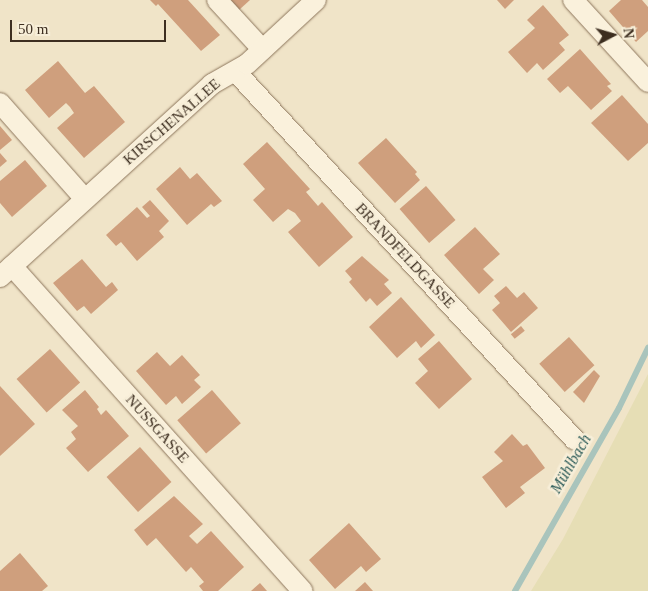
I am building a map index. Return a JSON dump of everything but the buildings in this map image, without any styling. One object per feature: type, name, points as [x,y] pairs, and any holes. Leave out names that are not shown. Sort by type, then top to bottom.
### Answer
[{"type":"street","points":[[217,0],[262,49]]},
{"type":"street","name":"KIRSCHENALLEE","points":[[6,272],[212,84],[236,72],[316,0]]},
{"type":"street","points":[[573,0],[648,82]]},
{"type":"street","name":"BRANDFELDGASSE","points":[[236,72],[575,440]]},
{"type":"street","points":[[0,103],[85,199]]},
{"type":"street","name":"NUSSGASSE","points":[[6,272],[303,591]]},
{"type":"shaded area","points":[[648,374],[648,591],[531,591],[563,539]]},
{"type":"waterway","name":"Mühlbach","points":[[515,591],[619,408],[648,348]]}]
